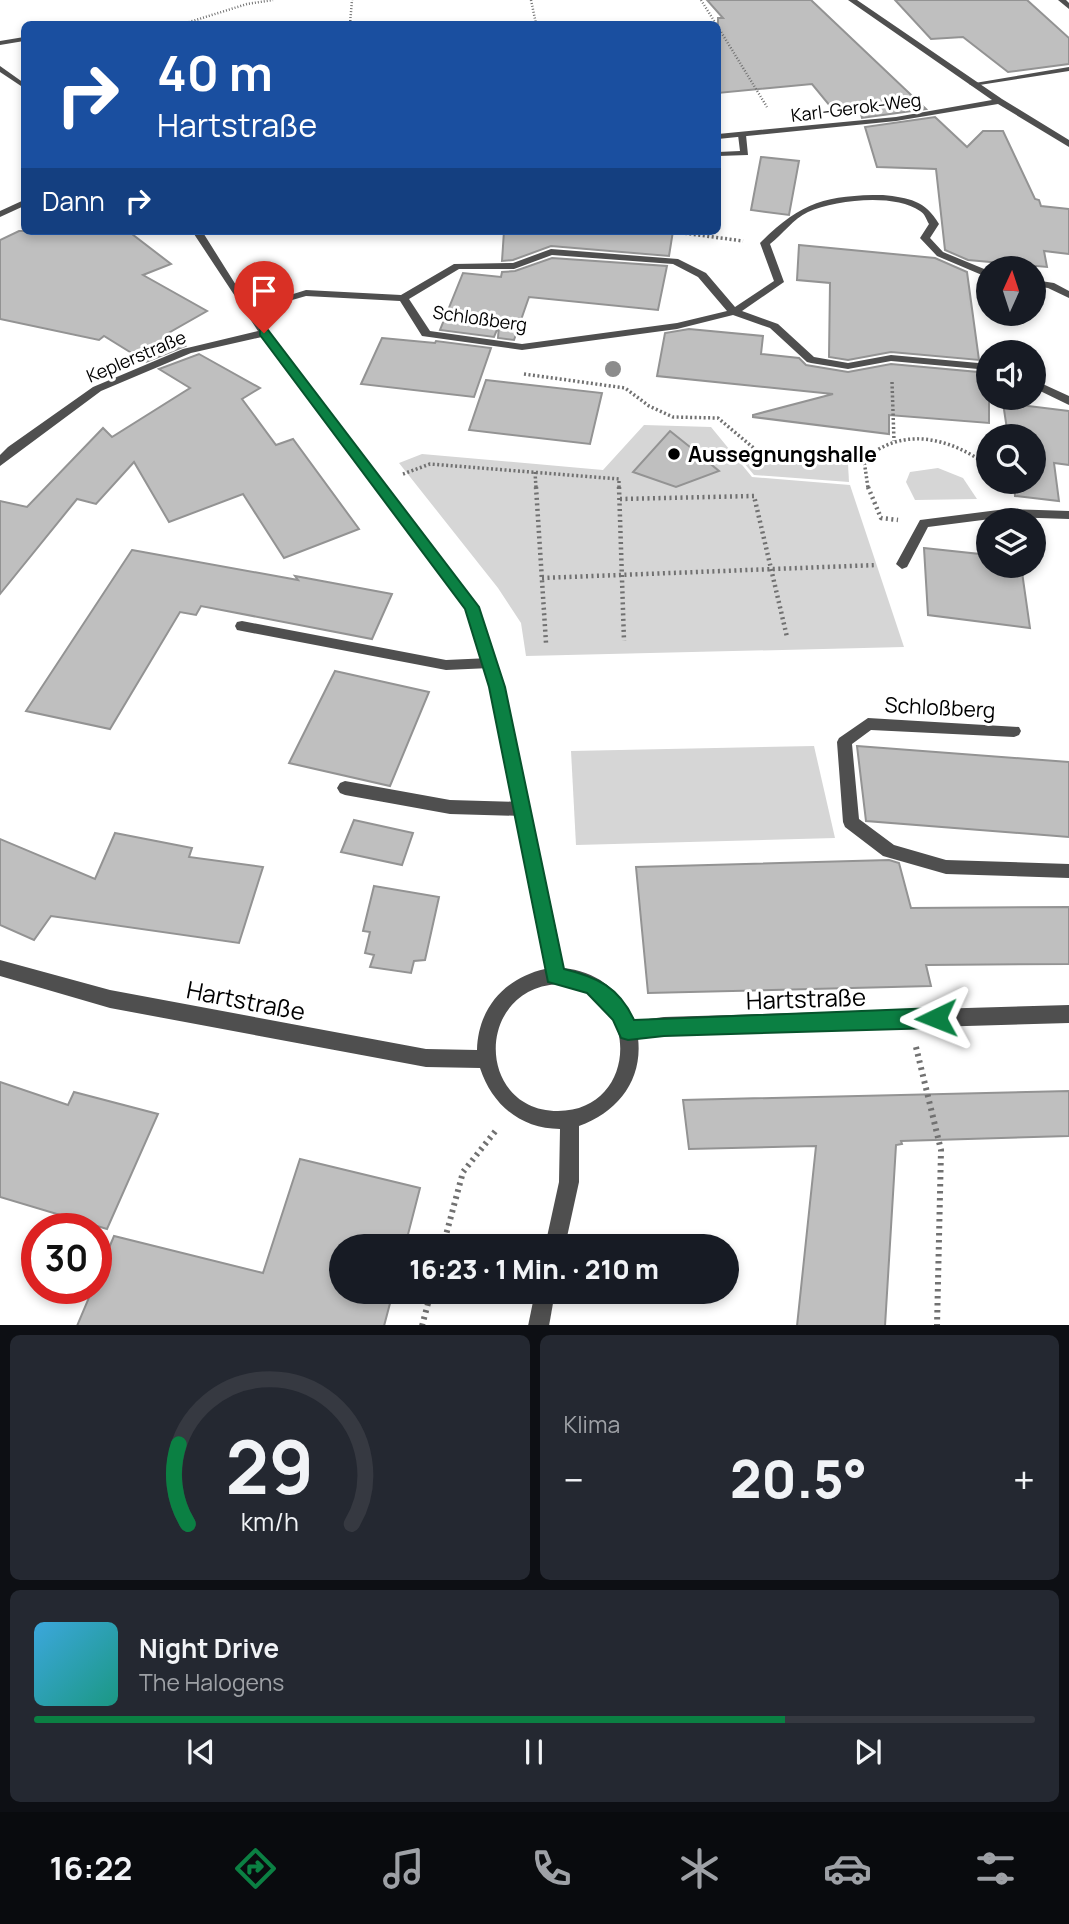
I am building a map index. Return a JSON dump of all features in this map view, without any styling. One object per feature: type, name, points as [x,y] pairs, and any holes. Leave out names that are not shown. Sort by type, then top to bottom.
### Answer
[{"type":"street","points":[[852,0],[999,102],[1069,144]]},
{"type":"street","points":[[1062,0],[1069,7]]},
{"type":"street","points":[[0,43],[21,40]]},
{"type":"street","points":[[0,68],[12,82],[21,85]]},
{"type":"street","points":[[973,84],[1069,69]]},
{"type":"street","name":"Karl-Gerok-Weg","points":[[721,137],[896,119],[999,102]]},
{"type":"street","points":[[721,154],[745,153],[742,135]]},
{"type":"street","points":[[765,243],[784,230],[800,212],[837,200],[905,200],[926,210],[934,224],[925,237],[940,254],[976,269]]},
{"type":"street","points":[[0,214],[21,204]]},
{"type":"street","points":[[200,235],[247,310],[472,607],[490,663],[523,809],[555,976]]},
{"type":"street","name":"Schloßberg","points":[[765,243],[779,282],[734,312],[677,326],[522,347],[426,334],[403,298],[457,266],[514,266],[551,252],[674,261],[702,275],[734,312],[774,326],[811,360],[848,366],[891,358],[976,366]]},
{"type":"street","points":[[1046,284],[1069,295]]},
{"type":"street","points":[[247,310],[306,293],[403,298]]},
{"type":"street","name":"Keplerstraße","points":[[0,462],[12,450],[97,388],[187,351],[264,333]]},
{"type":"street","points":[[1046,389],[1069,401]]},
{"type":"street","points":[[902,564],[924,523],[1006,513],[1069,515]]},
{"type":"street","points":[[242,626],[446,665],[490,663]]},
{"type":"street","name":"Schloßberg","points":[[1014,732],[868,724],[844,742],[851,822],[890,851],[946,867],[1069,872]]},
{"type":"street","points":[[345,788],[450,807],[523,809]]},
{"type":"street","name":"Hartstraße","points":[[0,968],[110,999],[426,1058],[486,1059]]},
{"type":"street","points":[[555,976],[593,985],[620,1013],[628,1030],[630,1054],[625,1077],[612,1097],[593,1112],[570,1120],[541,1119],[514,1107],[496,1085],[486,1059],[486,1038],[491,1018],[502,1002],[517,988],[535,979],[555,976]]},
{"type":"street","name":"Hartstraße","points":[[628,1030],[664,1026],[1069,1014]]},
{"type":"street","points":[[558,1234],[569,1182],[570,1120]]},
{"type":"street","points":[[538,1325],[542,1304]]},
{"type":"path","points":[[193,21],[247,4],[273,0]]},
{"type":"path","points":[[350,21],[352,0]]},
{"type":"path","points":[[531,0],[535,21]]},
{"type":"path","points":[[701,0],[714,21]]},
{"type":"path","points":[[721,33],[782,132]]},
{"type":"path","points":[[700,235],[765,243]]},
{"type":"path","points":[[522,347],[518,373],[625,388],[649,406],[673,417],[718,418],[756,450],[864,460]]},
{"type":"path","points":[[891,358],[894,440]]},
{"type":"path","points":[[924,523],[881,518],[867,490],[864,460],[874,447],[894,440],[912,438],[958,446],[976,458]]},
{"type":"path","points":[[378,483],[430,464],[619,479],[624,641]]},
{"type":"path","points":[[535,472],[546,643]]},
{"type":"path","points":[[620,499],[754,496],[787,637]]},
{"type":"path","points":[[542,578],[902,564]]},
{"type":"path","points":[[909,1019],[941,1150],[937,1325]]},
{"type":"path","points":[[446,1234],[463,1172],[514,1107]]},
{"type":"path","points":[[422,1325],[428,1304]]},
{"type":"shaded area","points":[[644,425],[711,427],[752,477],[850,485],[904,647],[526,656],[521,623],[498,588],[399,463],[422,454],[603,470]]},
{"type":"shaded area","points":[[738,456],[848,464],[849,482],[754,475]]},
{"type":"shaded area","points":[[938,468],[963,478],[977,499],[915,500],[906,482],[910,472]]},
{"type":"shaded area","points":[[814,746],[835,838],[576,845],[571,751]]},
{"type":"building","points":[[707,0],[811,0],[926,109],[862,118],[858,103],[830,106],[812,84],[721,93],[721,21],[718,21],[718,18],[723,18]]},
{"type":"building","points":[[895,0],[1027,0],[1069,38],[1069,64],[1008,72],[963,37],[931,39]]},
{"type":"building","points":[[935,117],[967,147],[983,131],[1003,131],[1035,199],[1039,200],[1041,206],[1069,209],[1069,254],[1044,251],[1045,256],[976,256],[976,261],[945,250],[936,169],[877,167],[865,127]]},
{"type":"building","points":[[761,157],[799,161],[789,215],[751,210]]},
{"type":"building","points":[[19,231],[21,235],[133,235],[171,264],[143,275],[207,311],[165,335],[185,346],[146,362],[104,336],[99,340],[0,319],[0,240]]},
{"type":"building","points":[[504,235],[672,235],[669,256],[551,246],[513,260],[502,261]]},
{"type":"building","points":[[799,245],[935,258],[967,272],[976,340],[976,360],[891,352],[848,360],[829,357],[830,283],[797,280]]},
{"type":"building","points":[[552,258],[667,266],[658,310],[529,297],[514,340],[498,338],[499,325],[494,337],[440,330],[463,273],[501,277],[502,272],[515,271]]},
{"type":"building","points":[[689,329],[763,336],[761,354],[799,358],[806,365],[848,372],[891,364],[976,372],[976,410],[989,410],[989,423],[889,415],[889,434],[753,417],[833,394],[657,376],[665,333]]},
{"type":"building","points":[[382,338],[491,348],[474,397],[361,384]]},
{"type":"building","points":[[199,354],[260,388],[242,399],[276,445],[293,439],[359,529],[284,558],[243,494],[169,522],[134,462],[96,504],[77,499],[0,594],[0,501],[27,507],[103,428],[112,437],[190,388],[159,369]]},
{"type":"building","points":[[486,380],[602,393],[590,444],[469,430]]},
{"type":"building","points":[[1046,408],[1069,411],[1069,465],[1054,463],[1059,501],[1015,496],[1046,494],[1046,424],[1006,424],[1004,410]]},
{"type":"building","name":"Aussegnungshalle","points":[[670,431],[719,471],[676,487],[633,472]]},
{"type":"building","points":[[924,548],[976,554],[976,578],[1023,578],[1030,628],[928,615]]},
{"type":"building","points":[[132,550],[392,594],[372,639],[201,606],[196,615],[180,612],[110,729],[26,711]]},
{"type":"building","points":[[335,671],[429,692],[390,786],[289,763]]},
{"type":"building","points":[[857,746],[1069,762],[1069,837],[866,821]]},
{"type":"building","points":[[354,820],[413,833],[402,865],[341,852]]},
{"type":"building","points":[[115,833],[192,848],[189,857],[263,867],[239,943],[51,916],[34,940],[0,925],[0,839],[95,879]]},
{"type":"building","points":[[889,860],[899,863],[911,908],[1069,907],[1069,964],[926,965],[931,986],[648,993],[636,867]]},
{"type":"building","points":[[374,886],[439,897],[425,960],[414,961],[411,973],[370,967],[374,955],[365,953],[370,932],[363,931]]},
{"type":"building","points":[[0,1082],[68,1105],[74,1092],[158,1114],[112,1218],[112,1213],[54,1213],[0,1197]]},
{"type":"building","points":[[1069,1091],[1069,1136],[901,1141],[902,1144],[896,1145],[885,1325],[797,1325],[816,1146],[689,1149],[683,1100]]},
{"type":"building","points":[[300,1159],[420,1188],[408,1234],[329,1234],[329,1304],[390,1304],[384,1325],[77,1325],[86,1304],[112,1304],[114,1236],[263,1273]]},
{"type":"place","name":"Aussegnungshalle","points":[[674,454]]},
{"type":"route","points":[[264,333],[472,607],[497,687],[550,938],[555,976],[575,978],[593,985],[608,997],[628,1030],[664,1026],[936,1018]]}]
